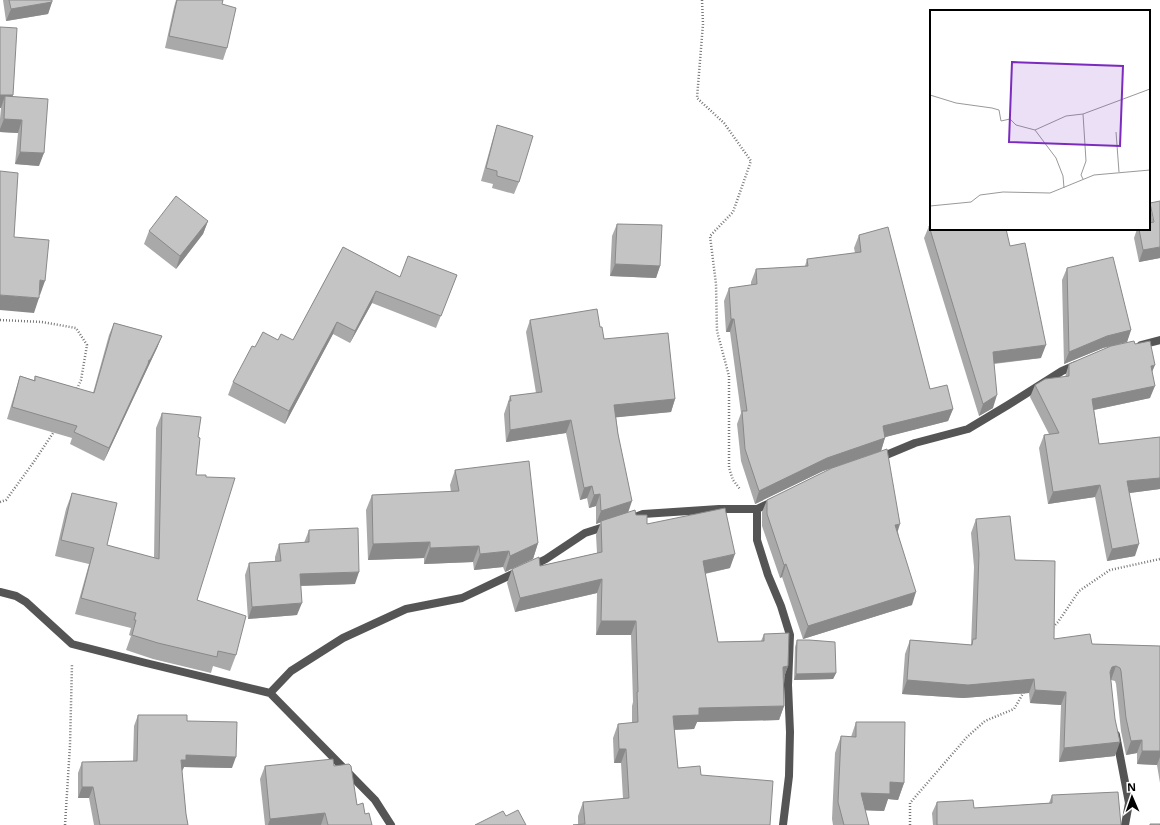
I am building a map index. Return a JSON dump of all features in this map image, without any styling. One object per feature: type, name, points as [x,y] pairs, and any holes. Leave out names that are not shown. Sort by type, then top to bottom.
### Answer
[{"type":"street","points":[[1132,347],[1160,340]]},
{"type":"street","points":[[873,460],[915,443],[968,429],[1062,371],[1081,363]]},
{"type":"street","points":[[270,693],[291,670],[343,638],[406,609],[462,598],[546,559],[585,533],[643,514],[719,509],[757,509],[784,496]]},
{"type":"street","points":[[757,509],[757,540],[790,635],[788,685],[790,732],[789,769],[783,825]]},
{"type":"street","points":[[0,592],[16,596],[26,602],[72,644],[270,693],[374,800],[391,825]]},
{"type":"street","points":[[1115,724],[1128,803],[1125,825]]},
{"type":"path","points":[[702,0],[703,24],[696,98],[724,123],[751,161],[733,212],[710,236],[716,284],[717,331],[729,376],[729,468],[733,480],[757,509]]},
{"type":"path","points":[[0,320],[42,322],[76,328],[87,345],[81,380],[74,394]]},
{"type":"path","points":[[0,502],[6,500],[56,428]]},
{"type":"path","points":[[1052,627],[1058,622],[1078,591],[1110,570],[1160,559]]},
{"type":"path","points":[[65,825],[70,745],[72,644]]},
{"type":"path","points":[[910,825],[910,803],[967,737],[985,721],[1014,709],[1028,685]]},
{"type":"building","points":[[9,0],[52,0],[52,2],[11,9]]},
{"type":"building","points":[[177,0],[223,0],[222,4],[236,8],[227,48],[169,36]]},
{"type":"building","points":[[0,27],[17,28],[13,95],[0,95]]},
{"type":"building","points":[[5,96],[48,99],[44,153],[20,152],[22,120],[4,119]]},
{"type":"building","points":[[497,125],[533,136],[519,182],[497,176],[497,171],[486,168]]},
{"type":"building","points":[[0,171],[18,173],[14,237],[49,240],[45,281],[40,280],[39,298],[0,295]]},
{"type":"building","points":[[176,196],[208,221],[180,256],[149,231]]},
{"type":"building","points":[[1160,201],[1160,247],[1143,250],[1139,230],[1150,230],[1150,223],[1154,222],[1150,203]]},
{"type":"building","points":[[617,224],[662,225],[660,266],[615,264]]},
{"type":"building","points":[[888,227],[930,389],[947,385],[953,409],[883,426],[885,438],[827,458],[759,491],[745,449],[742,411],[747,411],[734,319],[731,319],[729,288],[757,284],[756,269],[808,266],[807,259],[861,252],[859,235]]},
{"type":"building","points":[[930,230],[1006,230],[1010,246],[1025,243],[1046,345],[993,352],[997,395],[983,404]]},
{"type":"building","points":[[343,247],[400,277],[408,256],[457,275],[441,316],[376,291],[355,331],[337,322],[289,411],[233,382],[252,346],[255,347],[263,332],[278,340],[281,334],[293,340]]},
{"type":"building","points":[[1113,257],[1131,330],[1107,336],[1069,352],[1067,268]]},
{"type":"building","points":[[597,309],[604,339],[668,333],[675,399],[614,405],[618,434],[632,501],[601,511],[600,494],[594,495],[592,486],[584,488],[571,420],[510,430],[509,401],[511,401],[510,396],[542,392],[530,320]]},
{"type":"building","points":[[114,323],[162,336],[149,360],[109,448],[74,432],[77,426],[12,407],[20,376],[35,381],[35,376],[94,393]]},
{"type":"building","points":[[1134,341],[1135,344],[1150,341],[1155,365],[1151,366],[1155,386],[1092,399],[1099,444],[1160,437],[1160,478],[1127,481],[1139,544],[1112,549],[1100,485],[1053,492],[1044,435],[1059,433],[1035,385],[1045,379],[1069,376],[1069,364],[1111,346]]},
{"type":"building","points":[[162,413],[201,417],[198,437],[200,438],[196,475],[206,475],[206,477],[235,478],[197,600],[246,616],[236,655],[218,651],[217,657],[158,643],[132,635],[136,620],[134,620],[136,613],[81,598],[94,548],[61,540],[72,493],[117,503],[107,545],[159,559]]},
{"type":"building","points":[[887,449],[900,524],[895,525],[916,592],[808,626],[786,564],[784,565],[767,514],[767,500],[832,468]]},
{"type":"building","points":[[529,461],[538,543],[510,556],[509,551],[480,554],[479,546],[430,548],[430,542],[373,544],[372,495],[459,491],[455,470]]},
{"type":"building","points":[[725,508],[735,554],[703,561],[718,642],[764,641],[764,634],[789,633],[788,666],[783,667],[784,706],[699,708],[699,715],[673,716],[678,768],[700,766],[701,775],[773,781],[770,825],[573,825],[585,824],[583,802],[629,798],[626,749],[619,749],[618,724],[638,722],[636,621],[601,621],[602,579],[520,598],[512,569],[539,557],[540,566],[602,552],[601,521],[635,510],[636,515],[647,515],[647,524]]},
{"type":"building","points":[[1010,516],[1015,560],[1055,561],[1054,639],[1090,634],[1092,644],[1160,646],[1160,751],[1142,751],[1142,740],[1131,741],[1126,718],[1121,671],[1120,668],[1116,666],[1112,667],[1110,672],[1115,719],[1120,742],[1064,748],[1066,692],[1035,690],[1034,679],[968,685],[907,680],[910,640],[972,645],[973,639],[976,639],[979,554],[976,519]]},
{"type":"building","points":[[358,528],[359,572],[300,574],[302,603],[252,607],[249,563],[281,561],[279,544],[309,542],[309,530]]},
{"type":"building","points":[[797,640],[835,642],[836,673],[796,674]]},
{"type":"building","points":[[138,715],[187,715],[187,721],[237,722],[236,757],[186,755],[186,760],[181,760],[188,825],[100,825],[93,787],[82,787],[82,762],[137,761]]},
{"type":"building","points":[[856,722],[905,722],[904,783],[890,782],[890,794],[861,793],[869,825],[844,825],[838,802],[841,736],[856,737]]},
{"type":"building","points":[[333,759],[334,766],[349,764],[351,766],[357,805],[363,803],[365,814],[369,813],[372,825],[328,825],[325,813],[270,819],[265,766]]},
{"type":"building","points":[[1118,792],[1121,825],[937,825],[937,802],[973,800],[974,808],[1052,803],[1052,795]]},
{"type":"building","points":[[518,810],[526,825],[475,825],[503,811],[506,816]]}]
